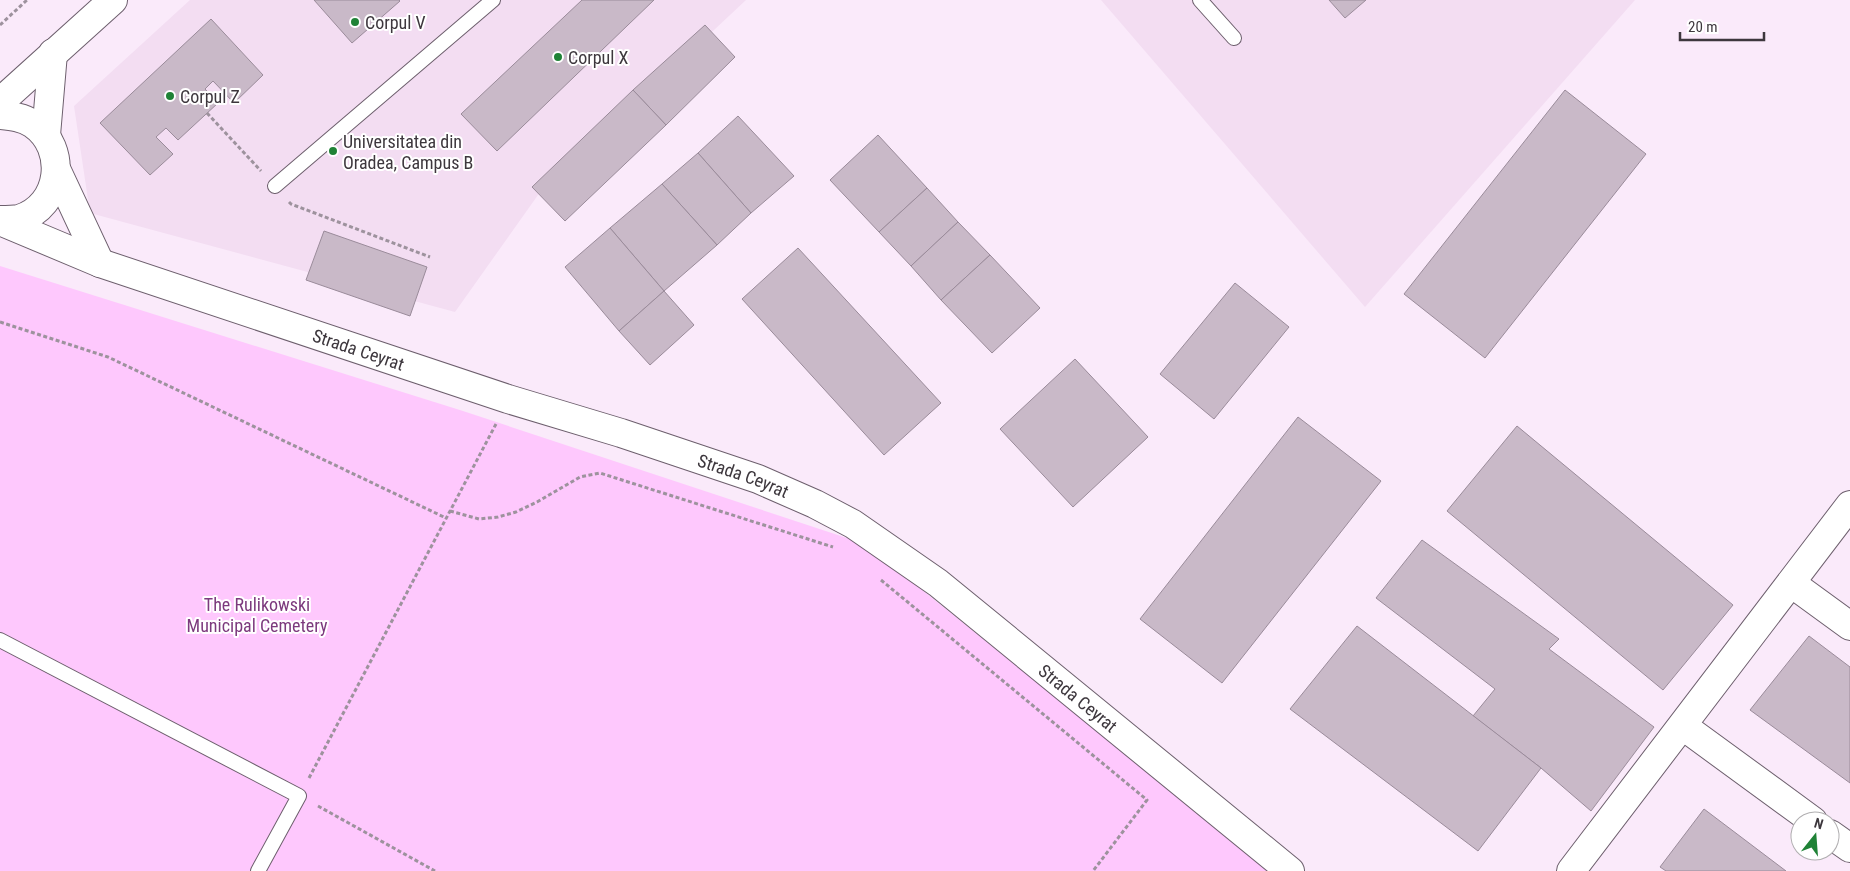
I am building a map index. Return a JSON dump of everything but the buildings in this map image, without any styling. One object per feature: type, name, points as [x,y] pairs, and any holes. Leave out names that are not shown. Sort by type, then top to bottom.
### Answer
[{"type":"main road","points":[[0,102],[113,0]]},
{"type":"main road","points":[[46,135],[53,53]]},
{"type":"main road","points":[[0,115],[15,116],[32,123],[46,135],[54,152],[57,171],[100,264]]},
{"type":"main road","points":[[0,221],[19,219],[31,213],[44,202],[53,188],[57,171]]},
{"type":"main road","name":"Strada Ceyrat","points":[[0,221],[100,264],[508,399],[621,433],[758,479],[815,504],[853,524],[884,544],[945,589],[1290,871]]},
{"type":"main road","points":[[1571,871],[1850,505]]},
{"type":"main road","points":[[1791,583],[1850,626]]},
{"type":"main road","points":[[1683,726],[1799,811]]},
{"type":"lane","points":[[275,186],[493,0]]},
{"type":"lane","points":[[1200,0],[1234,38]]},
{"type":"lane","points":[[0,640],[299,796],[258,871]]},
{"type":"path","points":[[0,25],[27,0]]},
{"type":"path","points":[[207,113],[291,204],[430,257]]},
{"type":"path","points":[[0,322],[108,357],[446,518]]},
{"type":"path","points":[[435,871],[299,796],[508,399]]},
{"type":"path","points":[[450,511],[479,519],[498,517],[516,512],[537,502],[580,477],[600,473],[837,548]]},
{"type":"path","points":[[876,576],[1147,800],[1093,871]]},
{"type":"shaded area","name":"Universitatea din Oradea, Campus B","points":[[190,0],[746,0],[538,195],[455,312],[90,213],[74,106]]},
{"type":"shaded area","points":[[1101,0],[1635,0],[1365,307]]},
{"type":"green space","name":"The Rulikowski Municipal Cemetery","points":[[0,266],[463,411],[865,544],[1175,793],[1268,871],[0,871]]},
{"type":"place","name":"Corpul V","points":[[355,22]]},
{"type":"place","name":"Corpul X","points":[[558,57]]},
{"type":"place","name":"Corpul Z","points":[[170,96]]},
{"type":"place","name":"Universitatea din Oradea, Campus B","points":[[333,151]]}]
